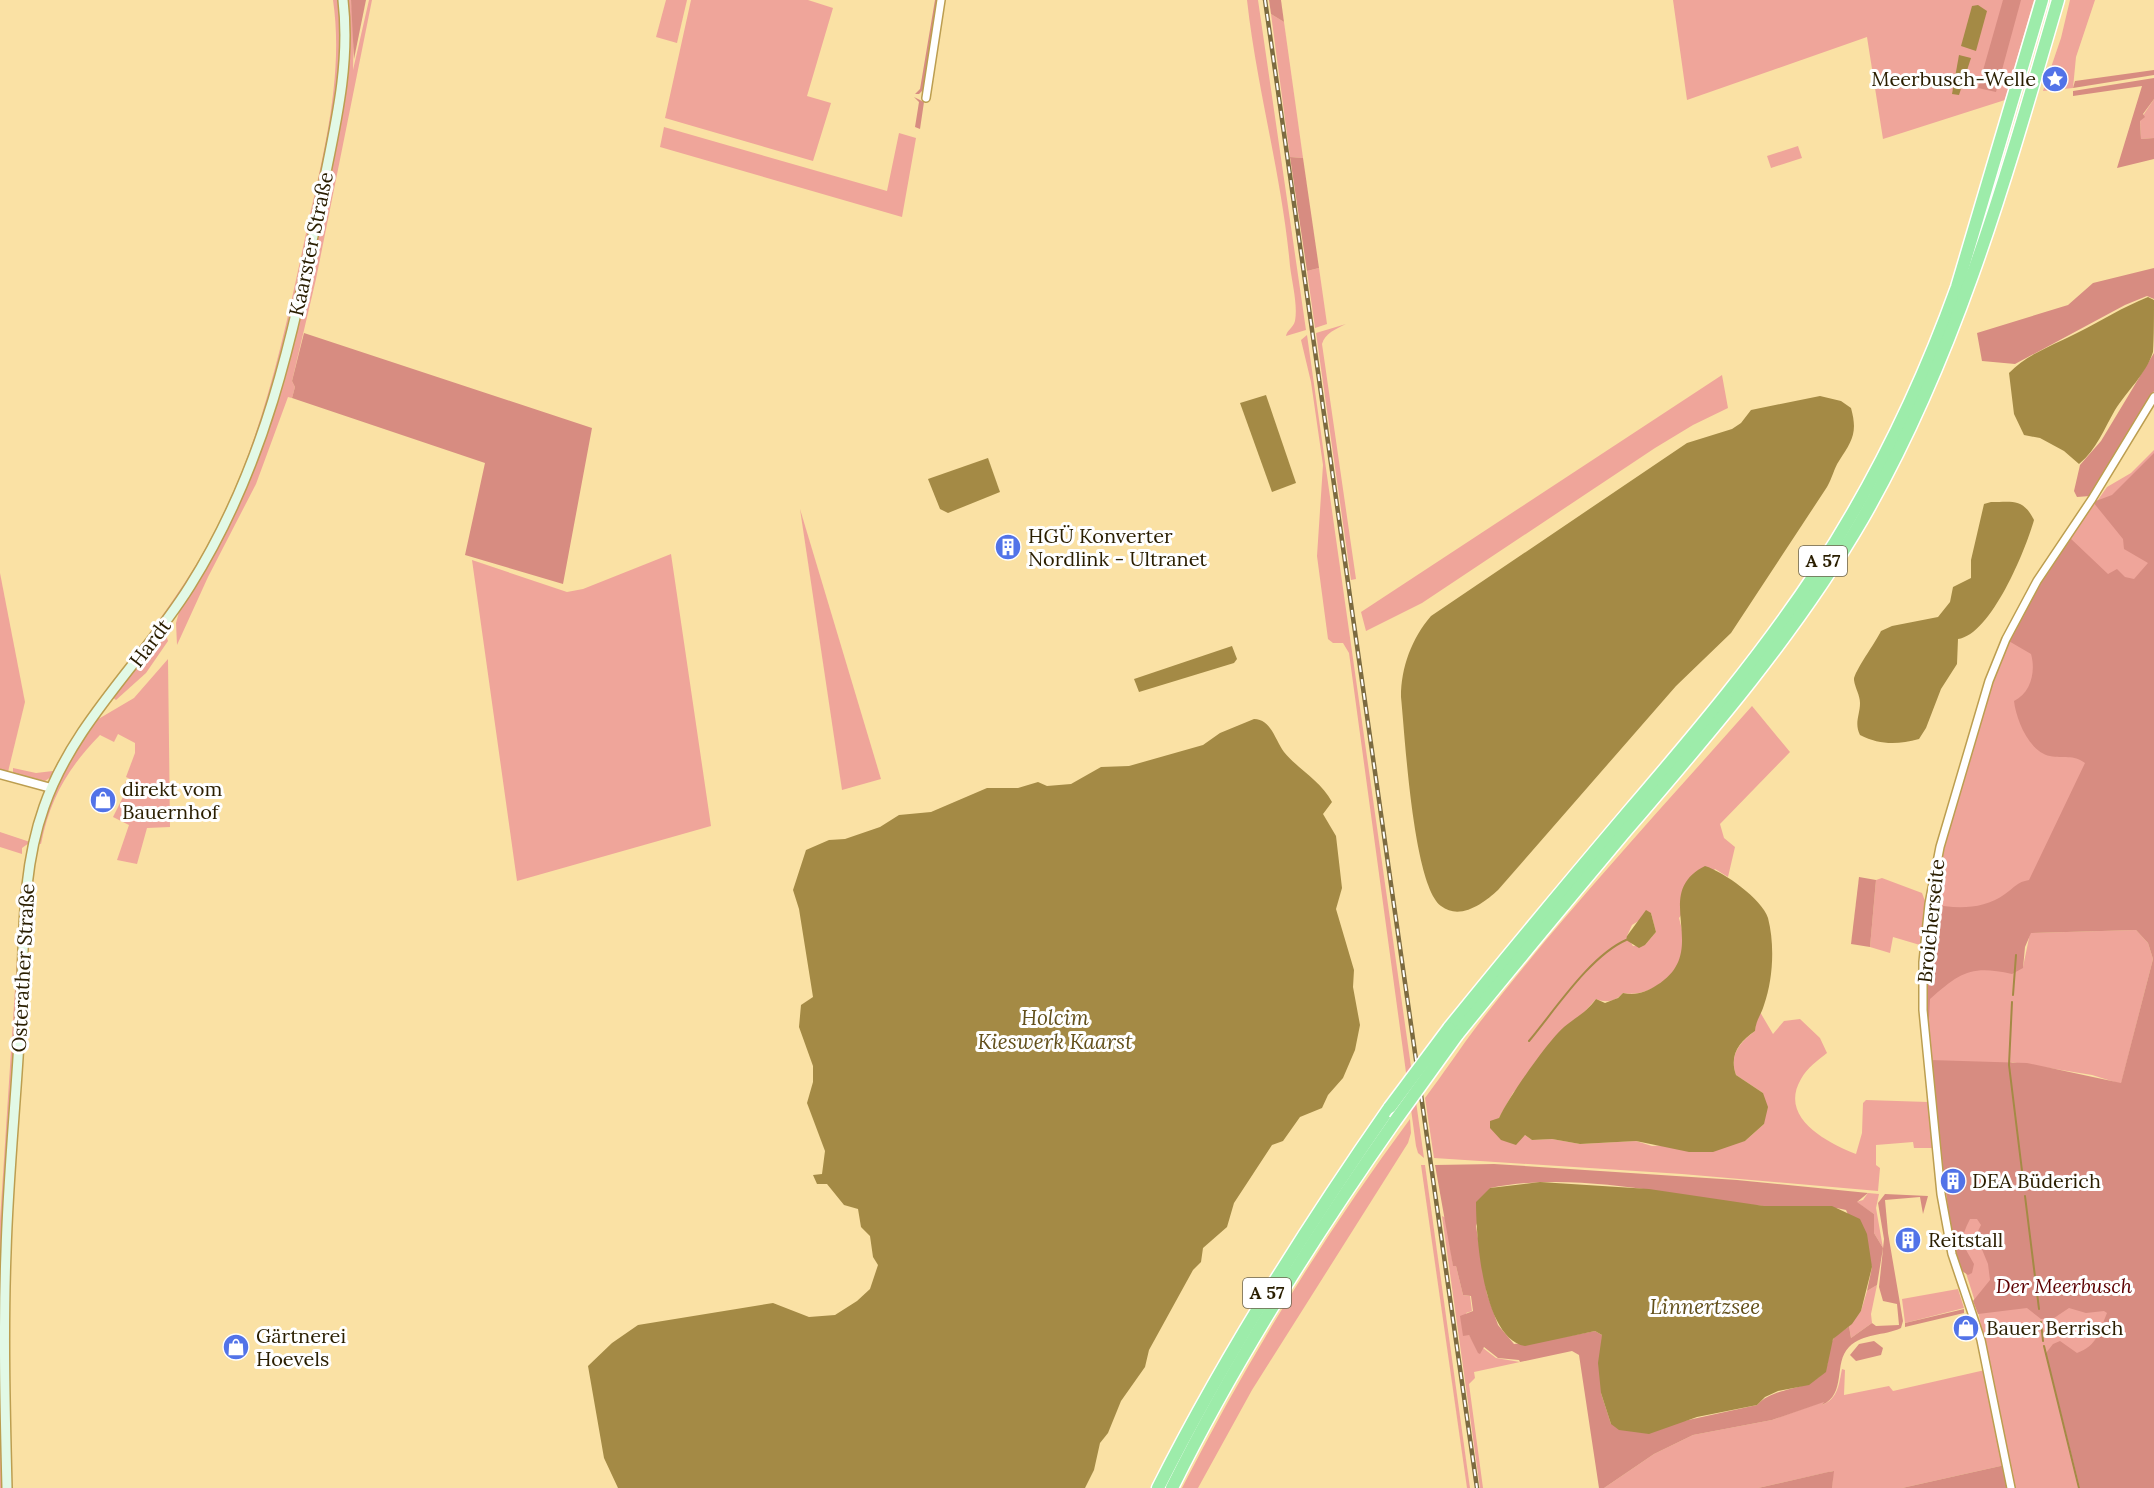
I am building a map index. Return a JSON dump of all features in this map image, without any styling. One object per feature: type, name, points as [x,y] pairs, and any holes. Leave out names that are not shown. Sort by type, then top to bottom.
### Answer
[{"type":"highway","name":"A 57","points":[[1158,1488],[1251,1320],[1294,1250],[1390,1107],[1719,703],[1816,572],[1857,504],[1902,419],[1954,297],[2042,0]]},
{"type":"highway","name":"A 57","points":[[1172,1488],[1261,1326],[1453,1032],[1735,701],[1818,589],[1862,519],[1916,416],[1969,290],[2005,182],[2058,0]]},
{"type":"main road","name":"Kaarster Straße","points":[[240,494],[263,436],[284,369],[327,165],[345,67],[343,0]]},
{"type":"main road","name":"Hardt","points":[[33,844],[51,788],[80,736],[192,584],[240,494]]},
{"type":"main road","name":"Osterather Straße","points":[[7,1488],[4,1347],[6,1230],[25,913],[33,844]]},
{"type":"street","points":[[926,98],[941,0]]},
{"type":"street","name":"Broicherseite","points":[[2011,1488],[1979,1332],[1952,1254],[1941,1194],[1923,1010],[1923,963],[1929,904],[1940,847],[1989,681],[2003,646],[2032,590],[2092,499],[2154,397]]},
{"type":"street","points":[[0,774],[51,788]]},
{"type":"green space","points":[[333,0],[339,0],[342,26],[340,83],[294,313],[277,384],[234,500],[188,583],[54,775],[45,781],[13,773],[13,768],[36,773],[53,771],[88,717],[183,586],[221,518],[239,478],[268,396],[326,141],[336,56]]},
{"type":"green space","points":[[346,0],[351,0],[354,26],[353,70],[369,0],[372,0],[316,279],[292,381],[295,387],[292,398],[288,397],[256,484],[208,577],[177,645],[176,623],[181,605],[228,527],[273,418],[297,329],[347,84],[350,51]]},
{"type":"green space","points":[[351,0],[366,0],[354,59]]},
{"type":"green space","points":[[666,0],[687,0],[677,43],[656,37]]},
{"type":"green space","points":[[691,0],[808,0],[833,8],[807,96],[831,103],[813,161],[665,118]]},
{"type":"green space","points":[[935,0],[940,0],[927,86],[919,94],[915,94],[920,89]]},
{"type":"green space","points":[[1247,0],[1258,0],[1306,330],[1286,336],[1295,321],[1295,301],[1281,199]]},
{"type":"green space","points":[[1269,0],[1281,0],[1284,22],[1271,14]]},
{"type":"green space","points":[[1673,0],[2034,0],[2005,100],[1883,139],[1867,37],[1687,100]]},
{"type":"green space","points":[[2003,0],[2021,0],[1996,92],[1978,88]]},
{"type":"green space","points":[[2070,0],[2095,0],[2076,57],[2073,88],[2043,91],[2061,38]]},
{"type":"green space","points":[[1271,14],[1284,22],[1303,158],[1290,157]]},
{"type":"green space","points":[[2154,70],[2154,75],[2073,88],[2075,81]]},
{"type":"green space","points":[[2154,78],[2154,99],[2143,114],[2145,117],[2140,121],[2141,139],[2154,138],[2154,159],[2117,168],[2142,86],[2073,96],[2073,91]]},
{"type":"green space","points":[[914,97],[924,102],[920,129],[915,127],[919,102]]},
{"type":"green space","points":[[2154,99],[2154,138],[2141,139],[2140,120]]},
{"type":"green space","points":[[664,127],[887,191],[899,133],[916,138],[902,217],[660,147]]},
{"type":"green space","points":[[1798,146],[1802,158],[1771,168],[1767,156]]},
{"type":"green space","points":[[1290,157],[1303,158],[1319,268],[1307,271]]},
{"type":"green space","points":[[1319,268],[1327,324],[1315,328],[1307,271]]},
{"type":"green space","points":[[2154,268],[2154,299],[2147,296],[2125,305],[2015,364],[1982,361],[1977,333],[2068,305],[2093,283]]},
{"type":"green space","points":[[1346,324],[1328,334],[1322,344],[1356,579],[1351,580],[1316,333]]},
{"type":"green space","points":[[304,333],[592,428],[563,584],[465,555],[485,463],[292,398],[295,387],[292,381]]},
{"type":"green space","points":[[1307,335],[1424,1158],[1418,1153],[1416,1146],[1349,653],[1343,643],[1333,643],[1328,639],[1317,556],[1323,465],[1311,382],[1301,340]]},
{"type":"green space","points":[[2154,353],[2154,391],[2147,405],[2090,496],[2077,497],[2074,491],[2080,465],[2101,441]]},
{"type":"green space","points":[[1722,375],[1728,408],[1693,425],[1655,448],[1422,603],[1366,631],[1361,612]]},
{"type":"green space","name":"Der Meerbusch","points":[[2154,450],[2154,714],[2022,928],[2023,967],[2030,933],[2136,930],[2148,943],[2153,959],[2121,1084],[2092,1075],[2011,1062],[2154,1206],[2154,1488],[2014,1488],[1978,1311],[1952,1229],[1941,1163],[1926,1019],[1931,904],[1936,867],[1997,661],[2069,537],[2093,502],[2095,504],[2107,487],[2131,473]]},
{"type":"green space","name":"Der Meerbusch","points":[[2154,453],[2154,1488],[2080,1488],[2046,1353],[2053,1344],[2060,1341],[2077,1353],[2084,1350],[2096,1338],[2107,1313],[2104,1311],[2086,1313],[2069,1308],[2054,1318],[2041,1319],[2027,1308],[1978,1314],[1973,1301],[1990,1280],[1988,1264],[1976,1235],[1981,1225],[1977,1219],[1970,1219],[1964,1233],[1963,1243],[1974,1264],[1972,1273],[1968,1275],[1962,1271],[1953,1247],[1944,1175],[1941,1171],[1930,1060],[2027,1063],[2121,1083],[2153,959],[2148,943],[2136,930],[2031,933],[2025,947],[2023,968],[2012,974],[1986,970],[1967,973],[1959,977],[1930,999],[1929,1019],[1926,1019],[1926,957],[1931,904],[1950,907],[1979,906],[1997,899],[2019,883],[2029,880],[2085,763],[2068,757],[2050,756],[2030,742],[2021,725],[2014,701],[2025,693],[2031,681],[2033,667],[2031,654],[2007,640],[2022,607],[2069,537],[2108,574],[2117,569],[2125,577],[2134,579],[2148,563],[2124,549],[2123,539],[2093,502],[2112,495]]},
{"type":"green space","points":[[800,509],[881,779],[842,790]]},
{"type":"green space","points":[[671,554],[711,826],[517,881],[472,560],[567,592],[583,589]]},
{"type":"green space","points":[[0,573],[25,702],[8,772],[0,770]]},
{"type":"green space","points":[[162,634],[166,635],[168,641],[146,673],[116,700],[112,697]]},
{"type":"green space","points":[[168,659],[170,827],[147,828],[137,864],[117,860],[129,825],[113,817],[126,791],[123,789],[126,781],[130,779],[126,777],[135,753],[135,743],[118,734],[114,742],[100,735],[79,759],[62,785],[50,812],[41,844],[37,843],[53,795],[76,749],[95,721],[134,698]]},
{"type":"green space","points":[[1752,706],[1790,752],[1720,824],[1724,838],[1735,847],[1728,877],[1715,869],[1679,918],[1684,946],[1678,964],[1666,979],[1650,990],[1632,994],[1623,993],[1610,1001],[1596,999],[1513,1093],[1499,1118],[1520,1138],[1525,1135],[1532,1140],[1552,1139],[1580,1144],[1636,1141],[1652,1146],[1745,1141],[1764,1124],[1763,1093],[1736,1075],[1734,1061],[1740,1045],[1755,1031],[1756,1020],[1760,1012],[1773,1034],[1784,1021],[1800,1019],[1820,1038],[1827,1053],[1806,1071],[1801,1079],[1796,1093],[1796,1106],[1809,1127],[1820,1136],[1856,1154],[1862,1133],[1863,1103],[1866,1100],[1928,1102],[1934,1148],[1914,1148],[1913,1142],[1876,1145],[1876,1165],[1880,1168],[1878,1191],[1682,1174],[1434,1158],[1425,1098],[1480,1022],[1545,941]],"holes":[[[1651,913],[1656,932],[1645,945],[1633,946],[1627,936],[1632,925]]]},
{"type":"green space","points":[[0,832],[30,842],[22,848],[22,854],[0,847]]},
{"type":"green space","points":[[28,854],[17,1032],[3,1488],[0,1488],[0,1221],[22,881]]},
{"type":"green space","points":[[1859,877],[1876,880],[1870,947],[1851,944]]},
{"type":"green space","points":[[1882,878],[1922,893],[1925,901],[1920,945],[1893,937],[1890,953],[1870,947],[1876,880]]},
{"type":"green space","points":[[1410,1119],[1411,1133],[1408,1143],[1252,1390],[1198,1488],[1182,1488],[1233,1392],[1288,1299],[1347,1207]]},
{"type":"green space","points":[[1494,1164],[1737,1180],[1868,1193],[1857,1202],[1874,1214],[1874,1233],[1883,1248],[1877,1285],[1867,1291],[1872,1267],[1846,1210],[1826,1207],[1763,1206],[1592,1183],[1524,1183],[1490,1188],[1476,1226],[1487,1294],[1498,1325],[1514,1344],[1595,1331],[1602,1335],[1601,1393],[1611,1424],[1679,1422],[1757,1405],[1773,1394],[1808,1384],[1823,1373],[1834,1338],[1849,1326],[1851,1338],[1872,1323],[1876,1326],[1899,1325],[1897,1304],[1883,1301],[1879,1287],[1884,1239],[1878,1203],[1885,1194],[1928,1196],[1923,1214],[1920,1197],[1885,1200],[1888,1233],[1903,1321],[1901,1328],[1861,1339],[1849,1347],[1844,1354],[1835,1394],[1822,1405],[1824,1402],[1772,1420],[1693,1435],[1654,1454],[1604,1488],[1599,1488],[1579,1355],[1572,1351],[1520,1362],[1498,1358],[1484,1347],[1480,1354],[1469,1335],[1463,1336],[1460,1316],[1473,1311],[1471,1296],[1463,1295],[1456,1266],[1453,1266],[1435,1165]]},
{"type":"green space","points":[[1421,1165],[1425,1165],[1470,1488],[1467,1488]]},
{"type":"green space","points":[[1868,1193],[1879,1194],[1876,1208],[1883,1248],[1874,1233],[1874,1214],[1856,1202],[1863,1200]]},
{"type":"green space","points":[[1442,1216],[1446,1218],[1453,1265],[1456,1266],[1463,1295],[1470,1296],[1472,1311],[1466,1313],[1469,1335],[1476,1346],[1483,1348],[1496,1358],[1520,1362],[1474,1372],[1475,1378],[1469,1384],[1483,1488],[1480,1488]]},
{"type":"green space","points":[[1877,1285],[1871,1314],[1872,1323],[1851,1338],[1849,1326],[1861,1311],[1867,1291]]},
{"type":"green space","points":[[1958,1289],[1964,1308],[1905,1323],[1902,1299]]},
{"type":"green space","points":[[1964,1309],[1964,1313],[1905,1327],[1905,1323]]},
{"type":"green space","points":[[1874,1341],[1883,1348],[1881,1355],[1856,1361],[1850,1355],[1859,1344]]},
{"type":"green space","points":[[1842,1369],[1845,1370],[1844,1395],[1889,1386],[1893,1391],[1985,1370],[2005,1465],[1902,1488],[1832,1488],[1833,1471],[1758,1488],[1604,1488],[1654,1454],[1693,1435],[1772,1420],[1825,1401],[1822,1405],[1835,1395]]},
{"type":"green space","points":[[2005,1465],[2008,1488],[1902,1488]]},
{"type":"green space","points":[[1834,1471],[1832,1488],[1758,1488],[1828,1472]]},
{"type":"water","points":[[1978,5],[1987,11],[1976,51],[1961,46],[1972,6]]},
{"type":"water","points":[[1959,55],[1971,58],[1959,95],[1952,94]]},
{"type":"water","points":[[2148,297],[2154,300],[2153,352],[2146,368],[2115,410],[2091,452],[2079,464],[2064,451],[2040,438],[2024,435],[2014,414],[2009,373],[2032,355]]},
{"type":"water","points":[[1266,395],[1296,483],[1272,492],[1240,403]]},
{"type":"water","points":[[1820,396],[1841,401],[1851,408],[1854,424],[1852,436],[1827,487],[1731,633],[1676,686],[1498,890],[1479,905],[1464,911],[1456,912],[1441,906],[1431,893],[1417,841],[1401,697],[1405,664],[1413,643],[1424,625],[1431,616],[1687,443],[1732,429],[1741,423],[1751,410]]},
{"type":"water","points":[[988,458],[1000,492],[948,513],[940,509],[928,479]]},
{"type":"water","points":[[2017,503],[2026,508],[2034,520],[2005,589],[1983,623],[1970,634],[1958,639],[1957,664],[1941,689],[1926,728],[1919,739],[1889,743],[1860,735],[1857,723],[1860,700],[1854,680],[1861,664],[1881,631],[1892,626],[1938,617],[1950,602],[1953,587],[1971,578],[1971,560],[1984,504]]},
{"type":"water","points":[[1232,646],[1237,659],[1234,663],[1139,692],[1134,679]]},
{"type":"water","name":"Holcim Kieswerk Kaarst","points":[[1254,719],[1265,722],[1269,726],[1284,752],[1322,788],[1332,802],[1323,814],[1336,836],[1342,888],[1336,909],[1354,970],[1353,987],[1360,1025],[1355,1050],[1343,1078],[1328,1095],[1322,1108],[1300,1117],[1283,1141],[1272,1145],[1234,1203],[1227,1227],[1203,1248],[1201,1262],[1193,1270],[1149,1350],[1145,1367],[1121,1401],[1108,1433],[1100,1443],[1094,1470],[1085,1488],[618,1488],[604,1458],[588,1366],[612,1343],[638,1325],[773,1303],[809,1317],[835,1315],[857,1301],[870,1289],[878,1265],[873,1257],[870,1236],[861,1227],[858,1209],[844,1205],[827,1184],[817,1184],[813,1175],[822,1174],[825,1151],[807,1103],[813,1082],[813,1066],[799,1027],[801,1005],[813,997],[799,909],[793,890],[806,850],[829,840],[845,839],[880,827],[899,815],[931,812],[987,788],[1018,788],[1038,782],[1047,786],[1071,784],[1101,767],[1129,766],[1203,745],[1220,733]]},
{"type":"water","points":[[1705,866],[1741,887],[1758,903],[1768,918],[1772,951],[1767,995],[1755,1031],[1740,1044],[1734,1061],[1736,1075],[1763,1093],[1768,1107],[1764,1124],[1745,1141],[1713,1152],[1689,1152],[1636,1141],[1580,1144],[1552,1139],[1532,1140],[1525,1135],[1516,1145],[1501,1140],[1490,1128],[1490,1121],[1499,1118],[1529,1070],[1564,1027],[1596,999],[1605,1003],[1618,998],[1623,993],[1637,994],[1657,985],[1673,971],[1680,956],[1682,939],[1680,907],[1682,891],[1689,878]]},
{"type":"water","points":[[1646,910],[1651,913],[1656,932],[1645,945],[1639,948],[1626,940]]},
{"type":"water","name":"Linnertzsee","points":[[1540,1182],[1649,1189],[1764,1206],[1832,1206],[1860,1219],[1867,1234],[1872,1267],[1861,1311],[1852,1324],[1833,1339],[1826,1372],[1809,1385],[1778,1391],[1765,1397],[1757,1405],[1697,1417],[1649,1434],[1619,1430],[1611,1424],[1601,1393],[1598,1363],[1602,1335],[1595,1331],[1525,1346],[1511,1339],[1500,1325],[1491,1307],[1480,1261],[1476,1202],[1490,1188]]},
{"type":"waterway","points":[[1529,1041],[1586,971],[1599,958],[1626,940]]},
{"type":"waterway","points":[[2013,995],[2016,955]]},
{"type":"waterway","points":[[2012,1002],[2009,1065],[2024,1187]]},
{"type":"waterway","points":[[2025,1196],[2039,1309]]},
{"type":"waterway","points":[[2041,1322],[2043,1341]]},
{"type":"waterway","points":[[2044,1346],[2079,1488]]},
{"type":"railway","points":[[1265,0],[1477,1488]]},
{"type":"place","name":"Meerbusch-Welle","points":[[2055,79]]},
{"type":"place","name":"HGÜ Konverter Nordlink - Ultranet","points":[[1008,547]]},
{"type":"place","name":"direkt vom Bauernhof","points":[[103,800]]},
{"type":"place","name":"DEA Büderich","points":[[1953,1181]]},
{"type":"place","name":"Reitstall","points":[[1908,1240]]},
{"type":"place","name":"Bauer Berrisch","points":[[1966,1328]]},
{"type":"place","name":"Gärtnerei Hoevels","points":[[236,1347]]}]
